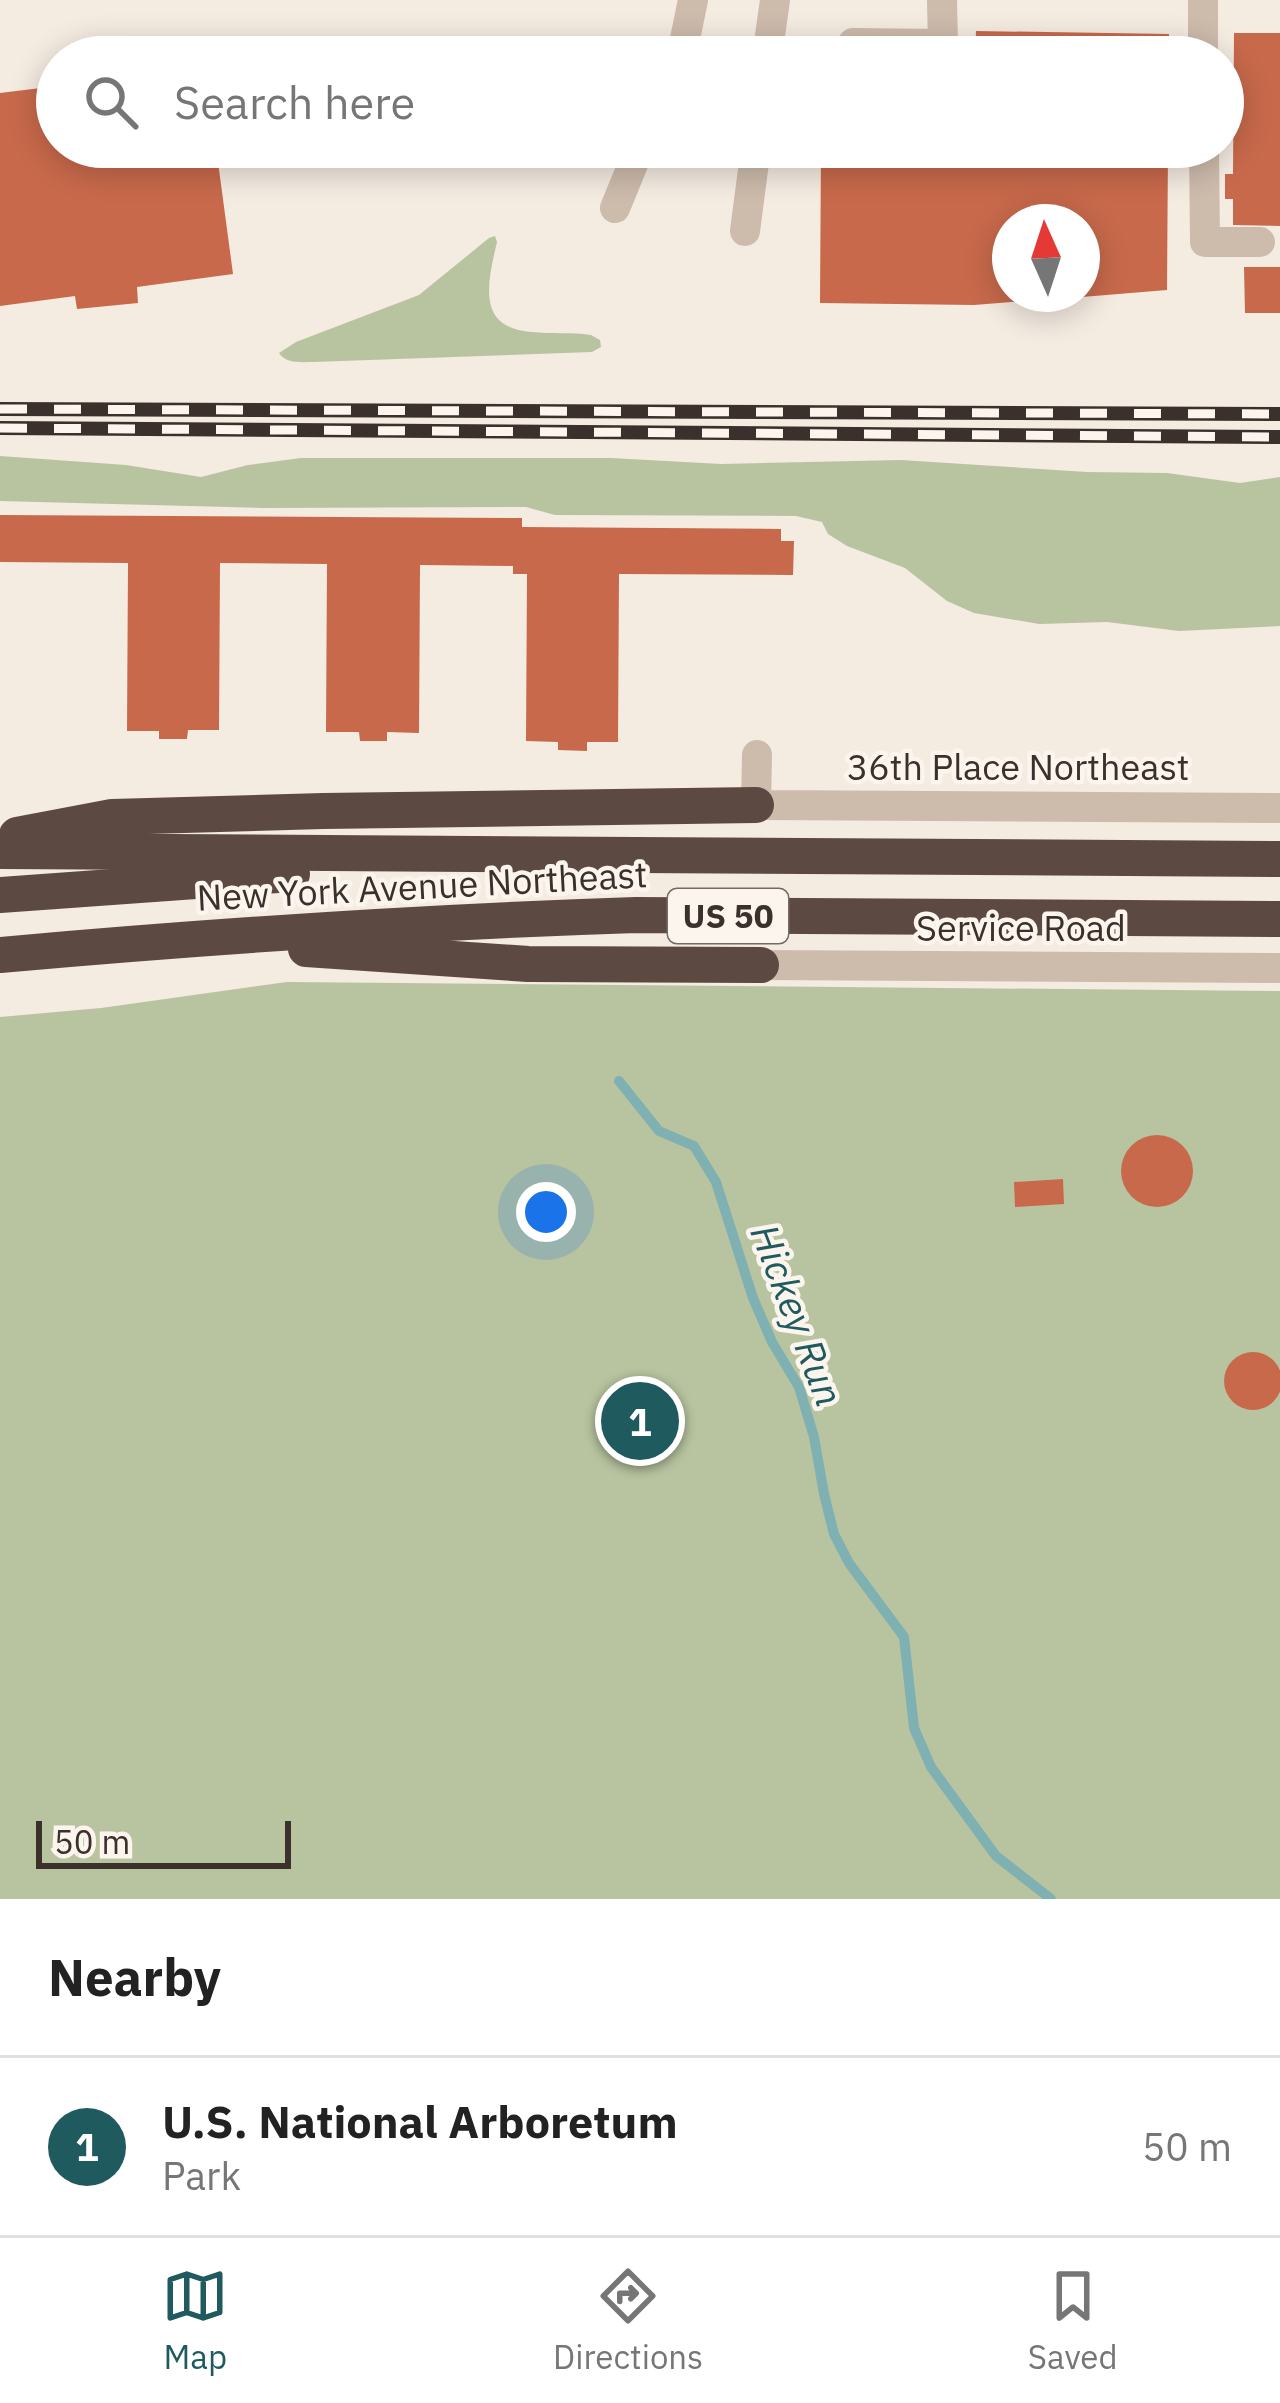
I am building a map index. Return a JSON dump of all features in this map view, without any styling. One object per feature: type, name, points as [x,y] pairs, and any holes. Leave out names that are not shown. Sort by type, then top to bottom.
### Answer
[{"type":"highway","points":[[0,838],[112,818],[756,805]]},
{"type":"highway","name":"New York Avenue Northeast","points":[[0,851],[1280,859]]},
{"type":"highway","points":[[0,895],[209,882],[504,854]]},
{"type":"highway","name":"New York Avenue Northeast","points":[[0,956],[443,922],[636,916],[1280,919]]},
{"type":"highway","points":[[176,940],[528,964],[761,965]]},
{"type":"street","points":[[686,36],[693,0]]},
{"type":"street","points":[[770,36],[775,0]]},
{"type":"street","points":[[942,0],[943,36]]},
{"type":"street","points":[[1203,0],[1203,36]]},
{"type":"street","points":[[615,208],[631,168]]},
{"type":"street","points":[[745,231],[753,168]]},
{"type":"street","points":[[1204,168],[1205,242],[1260,242]]},
{"type":"street","points":[[756,805],[757,755]]},
{"type":"street","name":"36th Place Northeast","points":[[756,805],[1280,808]]},
{"type":"street","name":"Service Road","points":[[761,965],[1280,968]]},
{"type":"green space","points":[[495,236],[489,287],[501,322],[532,332],[591,335],[600,340],[601,347],[592,352],[313,362],[290,361],[279,353],[296,342],[419,295]]},
{"type":"green space","points":[[0,456],[126,465],[201,477],[301,458],[611,458],[721,464],[901,460],[1167,473],[1240,483],[1280,477],[1280,626],[1179,631],[1107,622],[1039,624],[974,613],[947,601],[905,568],[847,546],[828,534],[822,522],[796,516],[555,515],[526,507],[262,508],[0,501]]},
{"type":"green space","points":[[287,982],[1280,991],[1280,1899],[0,1899],[0,1017]]},
{"type":"building","points":[[976,31],[1169,34],[1169,36],[976,36]]},
{"type":"building","points":[[1280,33],[1280,226],[1233,225],[1233,199],[1225,199],[1225,174],[1244,168],[1244,36],[1234,36]]},
{"type":"building","points":[[36,89],[36,168],[219,168],[233,274],[137,287],[138,303],[77,309],[75,296],[0,306],[0,93]]},
{"type":"building","points":[[821,168],[1168,168],[1167,290],[1100,296],[1100,204],[992,204],[992,304],[820,303]]},
{"type":"building","points":[[1244,267],[1280,267],[1280,313],[1245,313]]},
{"type":"building","points":[[0,515],[522,518],[522,527],[781,529],[781,541],[794,541],[793,575],[619,574],[618,742],[587,742],[587,751],[558,750],[558,742],[526,741],[527,574],[513,574],[513,566],[420,565],[419,733],[387,732],[387,741],[360,741],[359,732],[326,732],[327,564],[220,563],[219,730],[188,730],[187,739],[159,739],[159,731],[127,731],[128,563],[0,562]]},
{"type":"building","points":[[1157,1135],[1182,1146],[1193,1171],[1182,1196],[1157,1207],[1132,1196],[1121,1171],[1132,1146]]},
{"type":"building","points":[[1063,1179],[1064,1204],[1015,1207],[1014,1182]]},
{"type":"building","points":[[1242,1354],[1264,1354],[1280,1370],[1280,1392],[1264,1408],[1242,1408],[1226,1392],[1226,1370]]},
{"type":"waterway","name":"Hickey Run","points":[[619,1081],[659,1131],[694,1146],[716,1182],[753,1298],[799,1387],[834,1534],[849,1563],[904,1637],[914,1728],[931,1767],[996,1856],[1051,1899]]},
{"type":"railway","points":[[0,409],[1280,414]]},
{"type":"railway","points":[[0,428],[1280,437]]},
{"type":"place","name":"U.S. National Arboretum","points":[[640,1421]]}]
